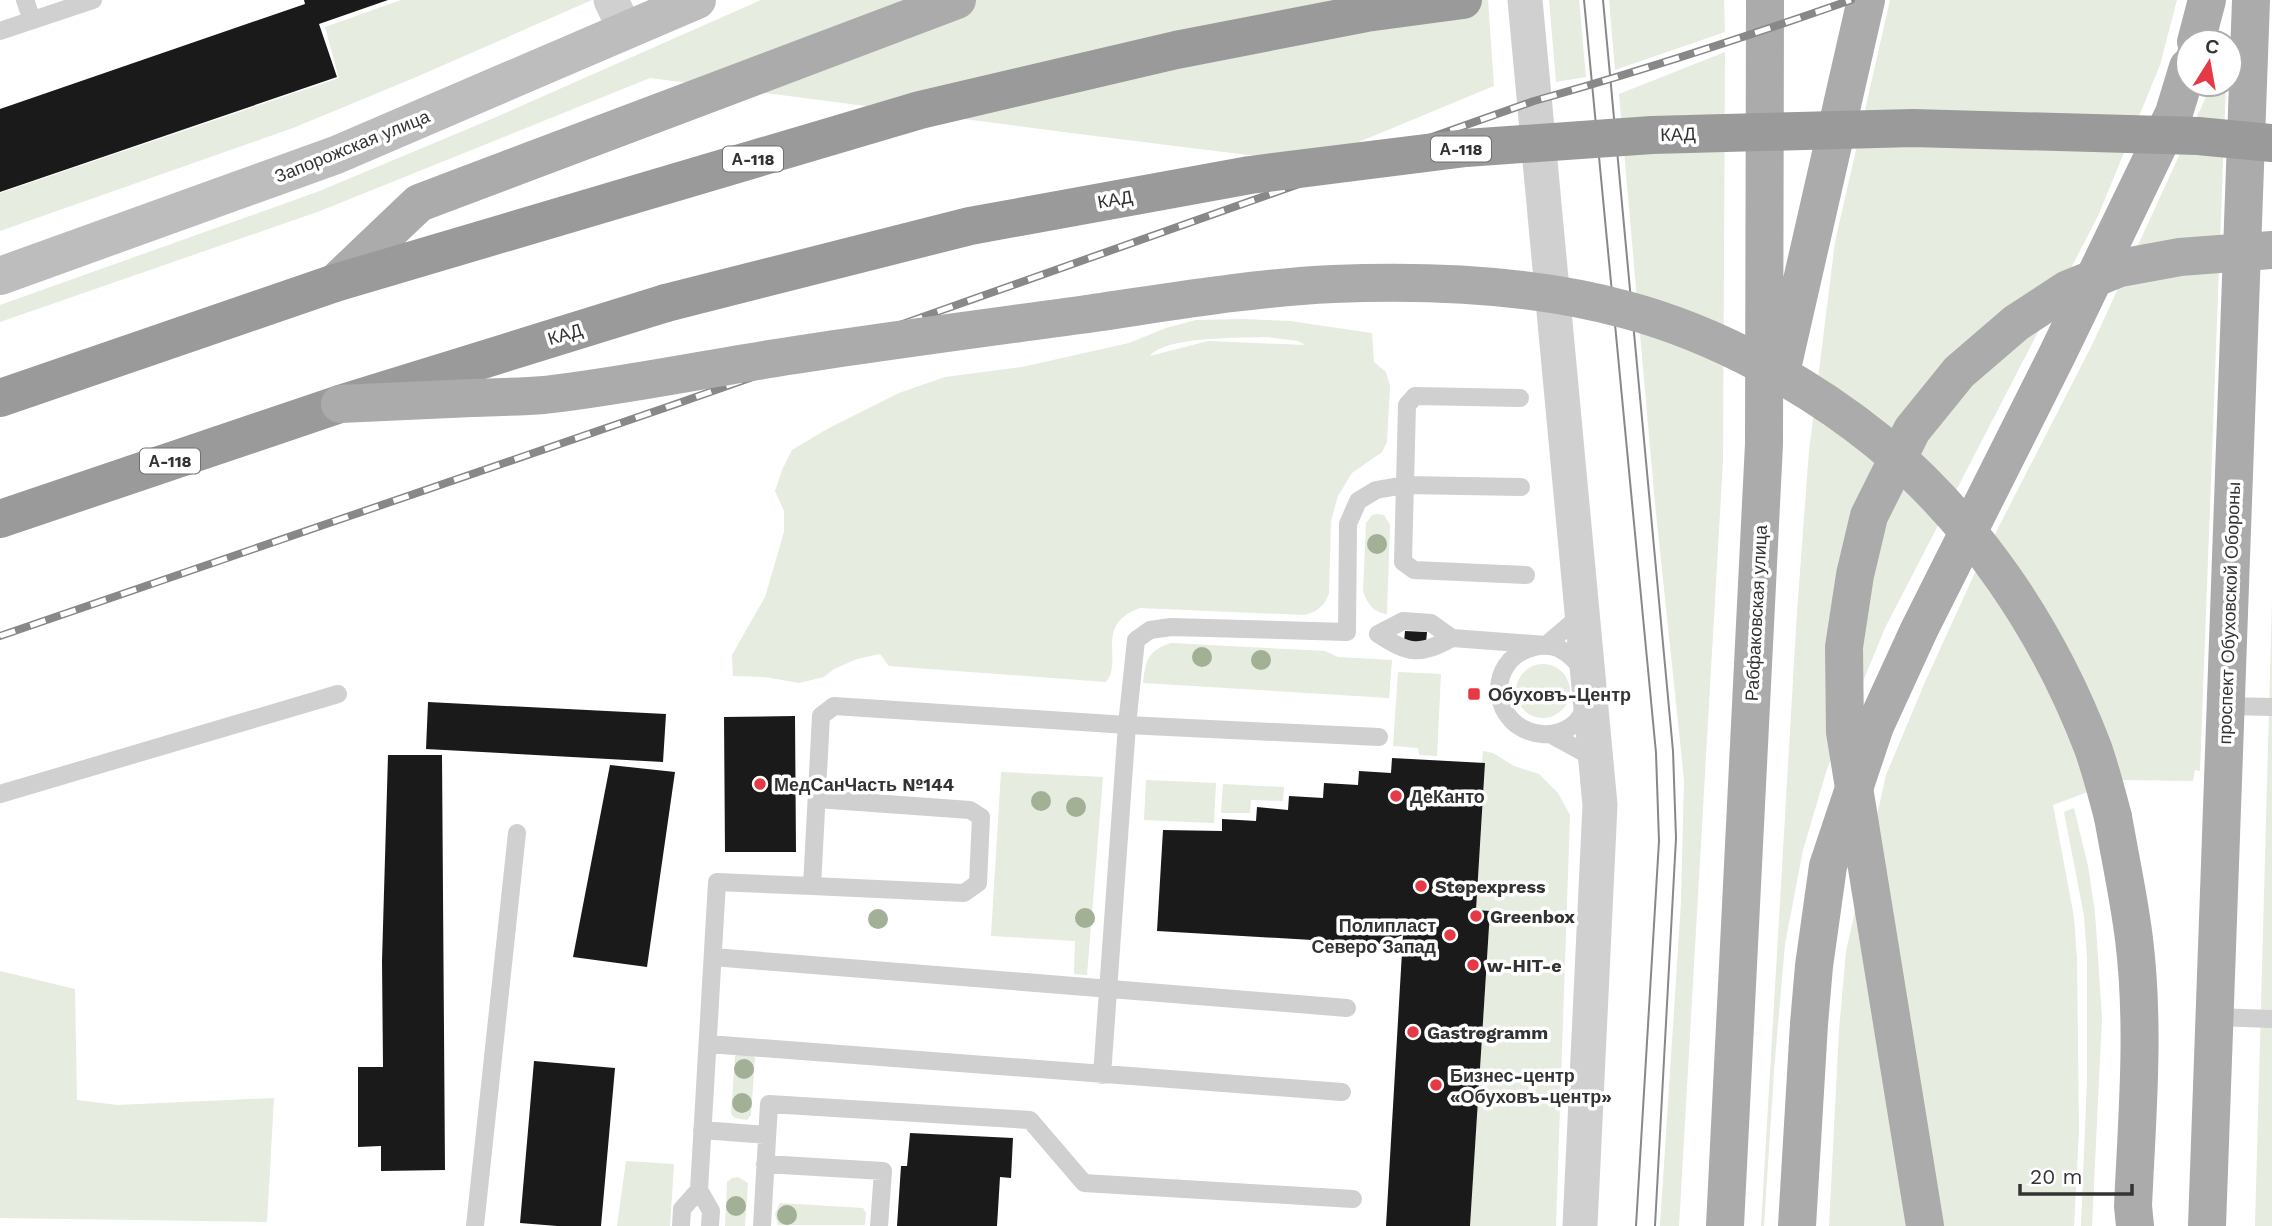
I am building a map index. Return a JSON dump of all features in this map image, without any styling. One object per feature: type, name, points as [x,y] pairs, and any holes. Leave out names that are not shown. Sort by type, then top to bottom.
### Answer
[{"type":"highway","name":"А-118","points":[[0,398],[335,283],[920,110],[1176,50],[1366,13],[1463,0]]},
{"type":"highway","name":"КАД","points":[[0,519],[340,404],[666,303],[943,232],[1250,175],[1466,148],[1652,135],[1913,128],[2199,136],[2272,144]]},
{"type":"main road","points":[[335,283],[419,203],[957,0]]},
{"type":"main road","name":"Рабфаковская улица","points":[[1726,1226],[1764,444],[1765,0]]},
{"type":"main road","points":[[1764,444],[1867,0]]},
{"type":"main road","points":[[2200,28],[2207,0]]},
{"type":"main road","name":"проспект Обуховской Обороны","points":[[2207,1226],[2251,0]]},
{"type":"main road","points":[[1797,1226],[1809,1024],[1828,866],[1881,714],[1919,630],[2057,355],[2174,113],[2179,98]]},
{"type":"main road","points":[[1926,1226],[1845,732],[1844,647],[1855,575],[1869,516],[1912,430],[1959,372],[2016,323],[2068,289],[2120,268],[2180,257],[2272,250]]},
{"type":"main road","points":[[340,404],[541,395],[779,357],[1230,293],[1329,284],[1424,282],[1575,298],[1629,310],[1681,328],[1756,361],[1814,394],[1861,428],[1914,472],[1946,504],[1999,570],[2038,631],[2067,685],[2090,742],[2113,817],[2134,939],[2139,1074],[2131,1219]]},
{"type":"street","name":"Запорожская улица","points":[[0,276],[336,155],[618,16],[697,0]]},
{"type":"street","points":[[1525,0],[1600,805],[1580,1226]]},
{"type":"lane","points":[[25,0],[32,20]]},
{"type":"lane","points":[[0,31],[93,0]]},
{"type":"lane","points":[[1520,398],[1415,396],[1408,405],[1403,562],[1414,570],[1526,575]]},
{"type":"lane","points":[[1347,632],[1348,524],[1358,501],[1376,490],[1405,485],[1521,487]]},
{"type":"lane","points":[[1580,599],[1573,622],[1546,645],[1521,651],[1503,669],[1498,694],[1507,717],[1527,733],[1552,735],[1583,752],[1596,766]]},
{"type":"lane","points":[[1378,634],[1403,621],[1431,623],[1452,638],[1546,645],[1571,654],[1589,688],[1575,724],[1552,735]]},
{"type":"lane","points":[[1102,1075],[1127,725],[1136,640],[1150,630],[1171,627],[1378,634],[1401,649],[1416,650],[1429,650],[1452,638]]},
{"type":"lane","points":[[0,794],[338,694]]},
{"type":"lane","points":[[812,886],[821,716],[834,706],[1127,725],[1379,737]]},
{"type":"lane","points":[[2226,706],[2272,707]]},
{"type":"lane","points":[[710,1226],[711,1210],[699,1190],[717,882],[964,893],[978,883],[981,817],[970,810],[817,799]]},
{"type":"lane","points":[[475,1226],[517,833]]},
{"type":"lane","points":[[713,957],[1347,1008]]},
{"type":"lane","points":[[2215,1017],[2272,1019]]},
{"type":"lane","points":[[708,1044],[1342,1092]]},
{"type":"lane","points":[[762,1226],[769,1104],[1030,1120],[1084,1183],[1353,1199]]},
{"type":"lane","points":[[702,1130],[767,1135]]},
{"type":"lane","points":[[765,1164],[883,1171],[880,1226]]},
{"type":"lane","points":[[681,1226],[682,1209],[699,1190]]},
{"type":"shaded area","points":[[401,0],[592,0],[293,128],[0,231],[0,193],[339,78],[325,27]]},
{"type":"shaded area","points":[[761,0],[1488,0],[1494,86],[1320,158],[1248,155],[650,78],[320,211],[0,322],[0,305],[317,192],[494,118]]},
{"type":"shaded area","points":[[1549,0],[1579,0],[1586,77],[1556,82]]},
{"type":"shaded area","points":[[1609,0],[1724,0],[1725,32],[1615,70]]},
{"type":"shaded area","points":[[1890,0],[2177,0],[2160,65],[2098,216],[1885,628],[1827,769],[1803,850],[1785,944],[1764,1226],[1761,1226],[1809,451],[1835,242]]},
{"type":"shaded area","points":[[1725,52],[1723,461],[1679,1226],[1660,1226],[1681,902],[1684,780],[1654,493],[1619,94]]},
{"type":"shaded area","points":[[2206,98],[2225,98],[2200,771],[2195,770],[2193,781],[2120,780],[2053,805],[2074,917],[2077,959],[2079,1131],[2074,1226],[1829,1226],[1839,1030],[1846,951],[1886,775],[1973,577],[2093,343]]},
{"type":"shaded area","points":[[1196,320],[1290,321],[1372,333],[1374,362],[1386,372],[1390,386],[1387,442],[1382,452],[1352,473],[1338,496],[1331,521],[1329,593],[1320,608],[1304,615],[1140,608],[1126,615],[1117,624],[1113,633],[1111,673],[1106,682],[889,666],[880,654],[857,659],[834,669],[824,677],[799,683],[765,677],[733,676],[732,655],[765,597],[784,532],[784,511],[775,491],[792,450],[899,393],[945,377],[1022,367],[1129,343],[1166,328]],"holes":[[[1267,337],[1298,341],[1305,345],[1208,341],[1150,356],[1158,349],[1205,339]]]},
{"type":"shaded area","points":[[1372,515],[1384,515],[1390,525],[1387,614],[1372,607],[1363,591],[1366,523]]},
{"type":"shaded area","points":[[2272,600],[2272,1226],[2255,1226]]},
{"type":"shaded area","points":[[1171,643],[1325,651],[1338,657],[1392,660],[1389,698],[1143,683],[1149,657],[1157,649]]},
{"type":"shaded area","points":[[1543,664],[1562,672],[1570,691],[1562,710],[1543,718],[1524,710],[1516,691],[1524,672]]},
{"type":"shaded area","points":[[1398,672],[1441,674],[1437,756],[1419,755],[1418,748],[1393,746]]},
{"type":"shaded area","points":[[1483,751],[1539,774],[1558,793],[1570,815],[1556,1226],[1470,1226],[1490,911],[1476,910],[1485,764],[1482,763]]},
{"type":"shaded area","points":[[1001,772],[1103,777],[1087,975],[1074,974],[1075,941],[991,936]]},
{"type":"shaded area","points":[[1146,780],[1216,783],[1214,823],[1144,820]]},
{"type":"shaded area","points":[[1223,784],[1284,787],[1283,801],[1251,800],[1250,813],[1221,813]]},
{"type":"shaded area","points":[[2074,808],[2088,866],[2095,913],[2102,1017],[2092,1226],[2081,1226],[2087,1079],[2087,958],[2084,916],[2064,812]]},
{"type":"shaded area","points":[[0,971],[75,989],[77,1100],[117,1105],[274,1098],[267,1222],[0,1218]]},
{"type":"shaded area","points":[[739,1053],[751,1053],[755,1058],[751,1115],[747,1120],[735,1118],[731,1114],[735,1056]]},
{"type":"shaded area","points":[[626,1161],[674,1164],[670,1226],[617,1226]]},
{"type":"shaded area","points":[[738,1177],[748,1183],[745,1226],[725,1226],[727,1182]]},
{"type":"shaded area","points":[[780,1203],[863,1208],[866,1213],[865,1225],[778,1225],[775,1214]]},
{"type":"building","points":[[304,0],[388,0],[319,24],[337,77],[0,192],[0,109],[305,4]]},
{"type":"building","points":[[1405,631],[1427,632],[1426,643],[1404,642]]},
{"type":"building","points":[[428,702],[666,714],[663,762],[426,749]]},
{"type":"building","name":"МедСанЧасть №144","points":[[795,716],[796,852],[725,852],[724,717]]},
{"type":"building","points":[[388,755],[442,755],[445,1170],[381,1171],[381,1146],[358,1147],[358,1067],[383,1067],[382,961]]},
{"type":"building","name":"Бизнес-центр «Обуховъ-центр»","points":[[1392,758],[1485,763],[1476,910],[1490,911],[1470,1226],[1386,1226],[1403,935],[1380,944],[1157,931],[1163,830],[1222,831],[1222,819],[1256,821],[1257,807],[1288,810],[1289,796],[1323,798],[1324,783],[1358,785],[1359,771],[1391,773]]},
{"type":"building","points":[[610,765],[675,772],[647,967],[573,957]]},
{"type":"building","points":[[534,1061],[615,1068],[601,1226],[520,1223]]},
{"type":"building","points":[[910,1133],[1013,1138],[1011,1178],[1000,1177],[997,1226],[897,1226],[901,1166],[907,1166]]},
{"type":"tram line","points":[[1584,0],[1656,753],[1659,841],[1636,1226]]},
{"type":"tram line","points":[[1603,0],[1673,751],[1676,838],[1655,1226]]},
{"type":"railway","points":[[0,636],[676,404],[1534,101],[1693,53],[1851,0]]},
{"type":"place","name":"Обуховъ-Центр","points":[[1474,694]]},
{"type":"place","name":"МедСанЧасть №144","points":[[760,784]]},
{"type":"place","name":"ДеКанто","points":[[1396,796]]},
{"type":"place","name":"Stopexpress","points":[[1421,886]]},
{"type":"place","name":"Greenbox","points":[[1476,916]]},
{"type":"place","name":"Полипласт Северо Запад","points":[[1450,935]]},
{"type":"place","name":"w-HIT-e","points":[[1473,965]]},
{"type":"place","name":"Gastrogramm","points":[[1413,1032]]},
{"type":"place","name":"Бизнес-центр «Обуховъ-центр»","points":[[1436,1085]]}]
